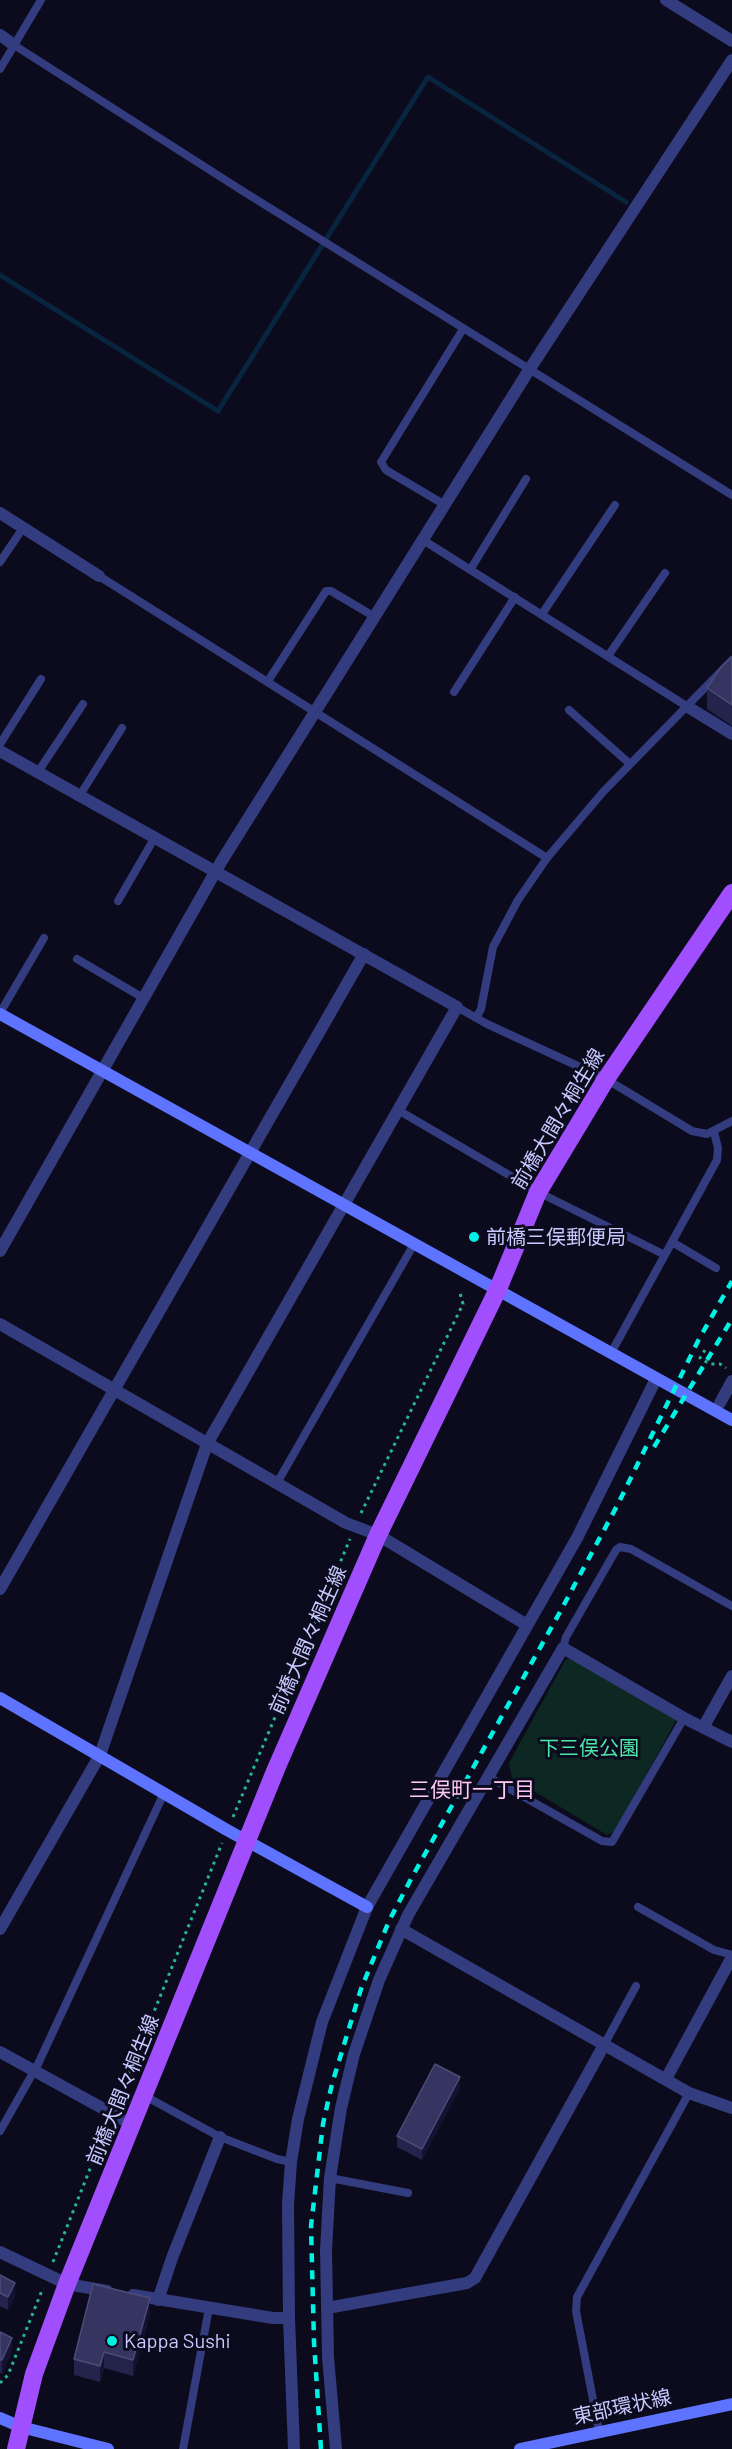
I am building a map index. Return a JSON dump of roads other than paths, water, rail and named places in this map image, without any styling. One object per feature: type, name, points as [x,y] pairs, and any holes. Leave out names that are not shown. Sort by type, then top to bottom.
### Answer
[{"type":"main road","name":"前橋大間々桐生線","points":[[16,2449],[34,2374],[67,2284],[276,1769],[378,1535],[498,1289],[538,1191],[606,1079],[732,893]]},
{"type":"street","points":[[666,0],[732,41]]},
{"type":"street","points":[[0,35],[14,45]]},
{"type":"street","points":[[0,1251],[217,871],[315,711],[529,370],[732,60]]},
{"type":"street","points":[[0,513],[99,576]]},
{"type":"street","points":[[688,707],[732,734]]},
{"type":"street","points":[[0,751],[458,1007],[207,1444],[100,1755],[0,1929]]},
{"type":"street","points":[[0,1589],[364,954]]},
{"type":"street","points":[[0,1013],[732,1420]]},
{"type":"street","points":[[0,1324],[355,1527],[378,1535],[527,1625]]},
{"type":"street","points":[[294,2449],[288,2204],[291,2162],[308,2075],[322,2022],[367,1907],[577,1538],[656,1379]]},
{"type":"street","points":[[720,1403],[732,1381]]},
{"type":"street","points":[[336,2449],[328,2357],[326,2250],[330,2178],[341,2108],[354,2055],[379,1980],[401,1929],[487,1776],[563,1648],[684,1718],[732,1742]]},
{"type":"street","points":[[704,1726],[732,1676]]},
{"type":"street","points":[[0,1698],[367,1907]]},
{"type":"street","points":[[401,1929],[689,2094],[732,2108]]},
{"type":"street","points":[[666,2079],[732,1956]]},
{"type":"street","points":[[327,2308],[467,2283],[475,2278],[604,2045]]},
{"type":"street","points":[[0,2052],[133,2125]]},
{"type":"street","points":[[158,2300],[165,2276],[220,2137]]},
{"type":"street","points":[[0,2252],[67,2284],[273,2318],[289,2318]]},
{"type":"street","name":"東部環状線","points":[[520,2449],[732,2404]]},
{"type":"street","points":[[0,2418],[21,2427],[108,2449]]},
{"type":"lane","points":[[0,69],[41,0]]},
{"type":"lane","points":[[14,45],[529,370],[732,495]]},
{"type":"lane","points":[[445,505],[386,470],[381,462],[463,328]]},
{"type":"lane","points":[[470,570],[526,479]]},
{"type":"lane","points":[[542,614],[615,505]]},
{"type":"lane","points":[[0,562],[23,528]]},
{"type":"lane","points":[[423,540],[688,707]]},
{"type":"lane","points":[[608,656],[665,573]]},
{"type":"lane","points":[[99,576],[548,858]]},
{"type":"lane","points":[[268,681],[326,591],[331,591],[375,617]]},
{"type":"lane","points":[[454,692],[515,597]]},
{"type":"lane","points":[[477,1018],[482,1009],[493,947],[518,900],[548,858],[603,792],[732,660]]},
{"type":"lane","points":[[0,744],[41,679]]},
{"type":"lane","points":[[38,772],[83,704]]},
{"type":"lane","points":[[569,710],[630,764]]},
{"type":"lane","points":[[80,795],[122,728]]},
{"type":"lane","points":[[118,901],[155,837]]},
{"type":"lane","points":[[0,1013],[44,938]]},
{"type":"lane","points":[[77,959],[145,999]]},
{"type":"lane","points":[[458,1007],[606,1079],[693,1131],[707,1134],[732,1121]]},
{"type":"lane","points":[[398,1110],[538,1191],[665,1255]]},
{"type":"lane","points":[[610,1353],[717,1160],[718,1148],[714,1132]]},
{"type":"lane","points":[[672,1242],[716,1268]]},
{"type":"lane","points":[[277,1483],[414,1244]]},
{"type":"lane","points":[[563,1648],[566,1637],[616,1550],[620,1547],[631,1549],[732,1606]]},
{"type":"lane","points":[[487,1776],[602,1841],[612,1842],[684,1718]]},
{"type":"lane","points":[[0,2131],[34,2071],[164,1793]]},
{"type":"lane","points":[[638,1907],[714,1950],[732,1956]]},
{"type":"lane","points":[[604,2045],[636,1986]]},
{"type":"lane","points":[[599,2431],[576,2311],[577,2297],[689,2094]]},
{"type":"lane","points":[[145,2096],[220,2137],[277,2159],[291,2162]]},
{"type":"lane","points":[[330,2178],[408,2193]]},
{"type":"lane","points":[[183,2449],[209,2308]]},
{"type":"waterway","points":[[0,275],[218,411],[428,77],[626,202]]},
{"type":"railway","points":[[321,2449],[314,2342],[311,2226],[323,2124],[332,2084],[361,1989],[389,1921],[411,1879],[618,1504],[698,1341],[732,1281]]},
{"type":"railway","points":[[654,1447],[732,1319]]},
{"type":"place","name":"前橋三俣郵便局","points":[[474,1237]]},
{"type":"place","name":"Kappa Sushi","points":[[112,2341]]},
{"type":"district","name":"三俣町一丁目","points":[[472,1790]]},
{"type":"park label","name":"下三俣公園","points":[[589,1748]]}]
